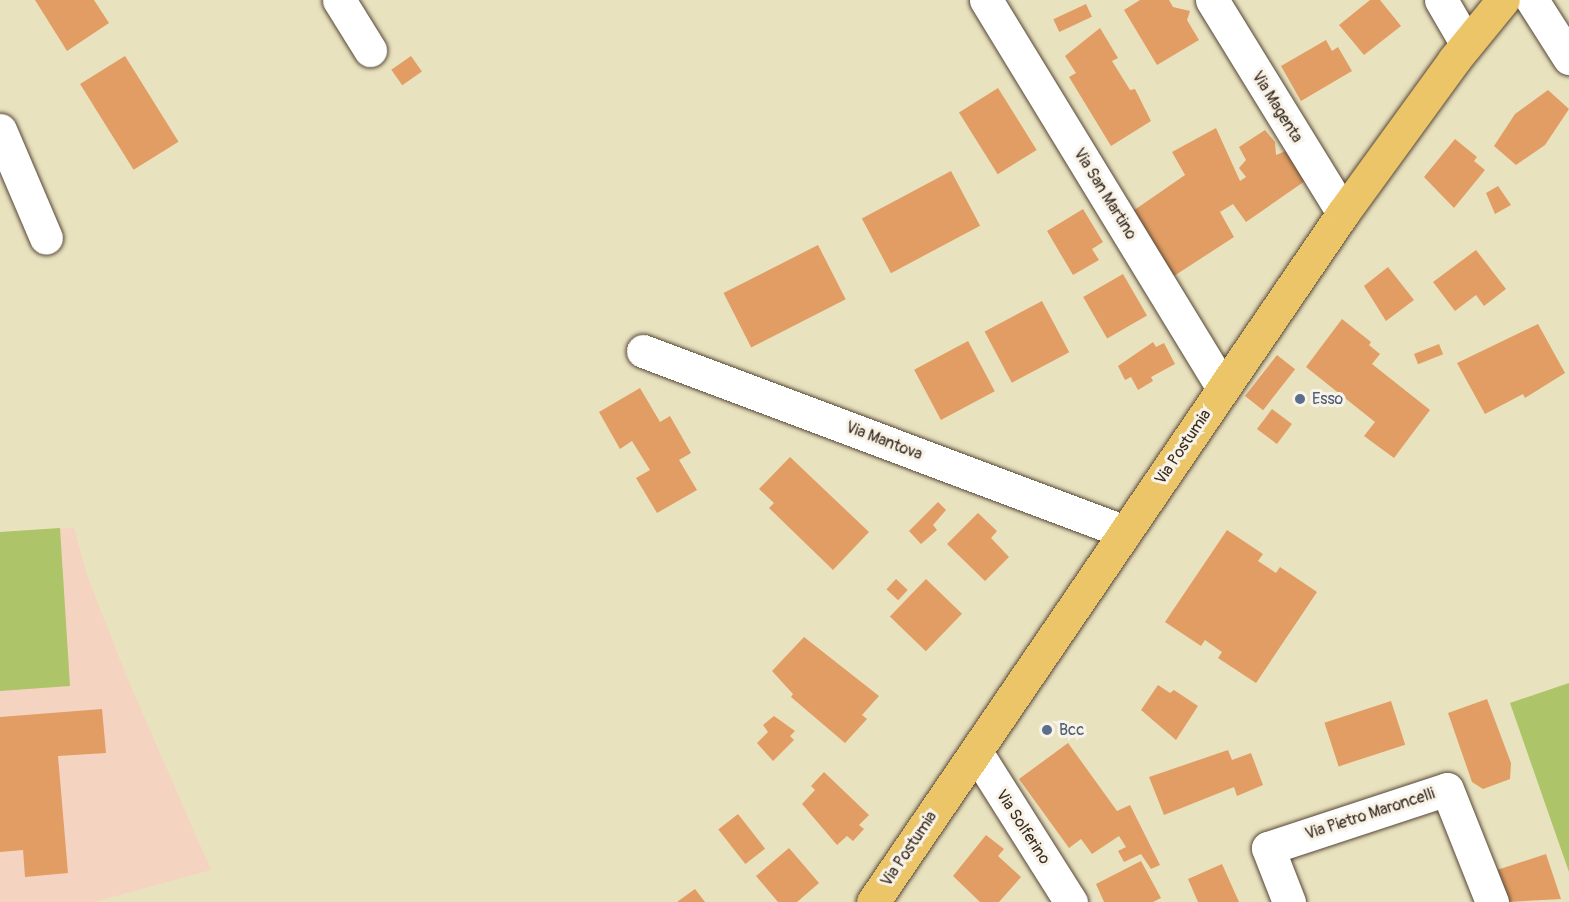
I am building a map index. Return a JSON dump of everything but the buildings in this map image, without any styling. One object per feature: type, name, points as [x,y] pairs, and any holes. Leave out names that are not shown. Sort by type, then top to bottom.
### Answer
[{"type":"main road","name":"Via Postumia","points":[[873,902],[1342,213],[1466,43],[1503,0]]},
{"type":"street","points":[[339,0],[370,50]]},
{"type":"street","name":"Via San Martino","points":[[986,0],[1223,388]]},
{"type":"street","name":"Via Magenta","points":[[1212,0],[1342,213]]},
{"type":"street","points":[[1441,0],[1466,43]]},
{"type":"street","points":[[1532,0],[1569,57]]},
{"type":"street","points":[[0,130],[46,238]]},
{"type":"street","name":"Via Mantova","points":[[643,351],[1125,532]]},
{"type":"street","name":"Via Solferino","points":[[976,752],[1071,902]]},
{"type":"street","name":"Via Pietro Maroncelli","points":[[1289,902],[1268,848],[1447,789],[1492,902]]},
{"type":"shaded area","points":[[74,528],[87,575],[126,675],[211,870],[94,902],[0,902],[0,532]]},
{"type":"green space","points":[[60,528],[70,686],[0,691],[0,532]]},
{"type":"green space","points":[[1569,683],[1569,872],[1510,703]]},
{"type":"place","name":"Esso","points":[[1300,399]]},
{"type":"place","name":"Bcc","points":[[1047,730]]}]
